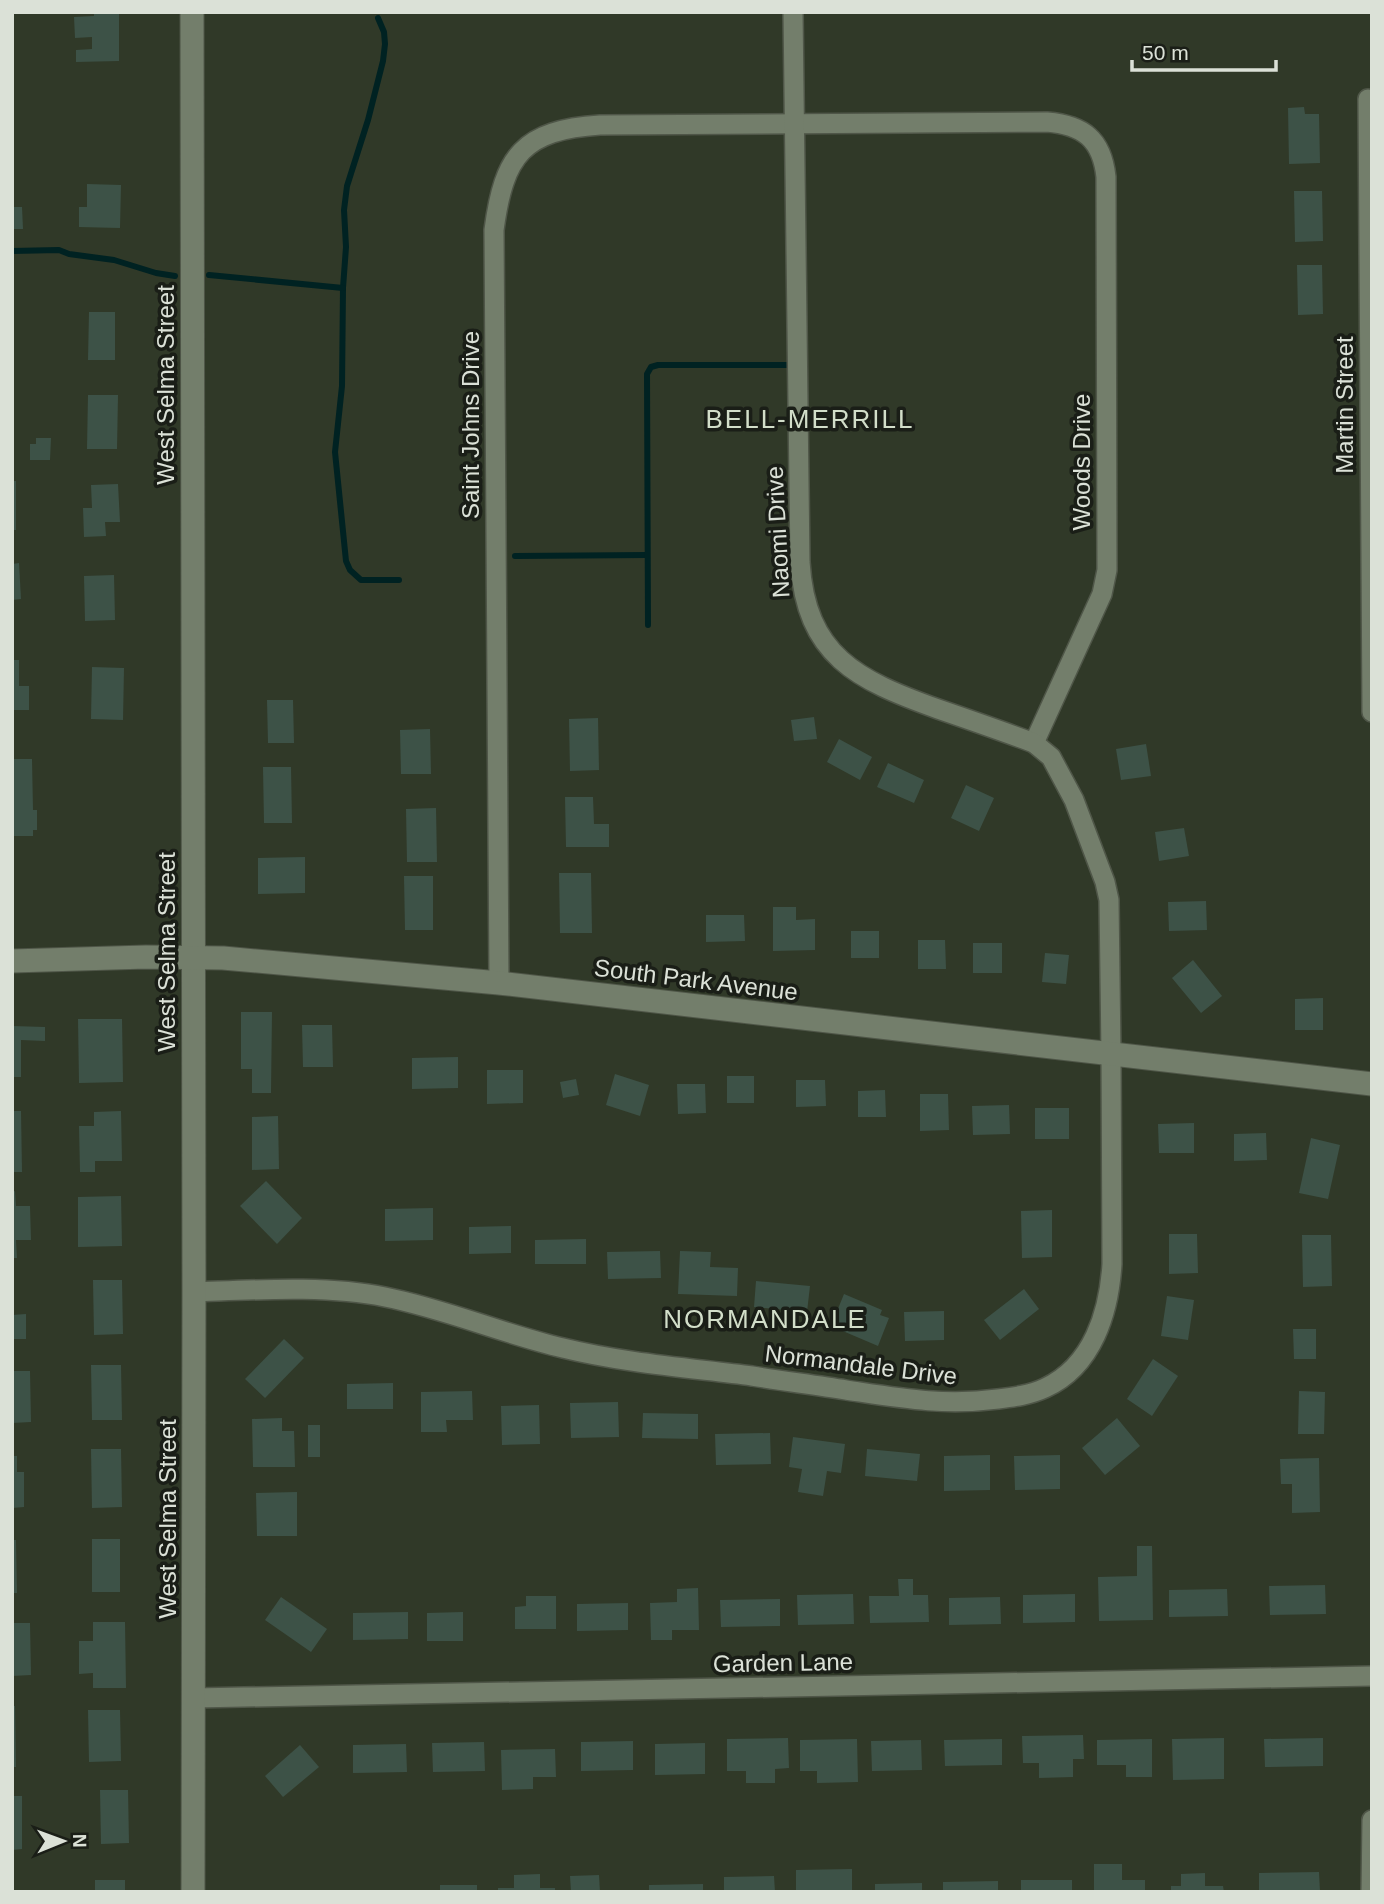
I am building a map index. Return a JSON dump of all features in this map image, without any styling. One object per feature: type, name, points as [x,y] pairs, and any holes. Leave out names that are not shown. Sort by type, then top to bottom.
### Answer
[{"type":"street","name":"West Selma Street","points":[[192,12],[193,1892]]},
{"type":"street","name":"Naomi Drive","points":[[793,12],[800,562],[806,607],[816,629],[831,650],[848,667],[867,679],[892,692],[1034,743]]},
{"type":"street","name":"Martin Street","points":[[1368,99],[1372,712]]},
{"type":"street","name":"Woods Drive","points":[[795,125],[1063,124],[1088,135],[1101,155],[1106,177],[1107,570],[1102,594],[1034,743]]},
{"type":"street","name":"Saint Johns Drive","points":[[499,983],[494,230],[498,198],[506,174],[517,156],[533,141],[574,127],[795,125]]},
{"type":"street","points":[[1034,743],[1051,757],[1074,800],[1105,882],[1109,900],[1111,1055]]},
{"type":"street","name":"South Park Avenue","points":[[12,961],[223,958],[499,983],[1372,1084]]},
{"type":"street","name":"Normandale Drive","points":[[194,1292],[265,1290],[382,1296],[563,1348],[611,1357],[920,1402],[968,1403],[1019,1396],[1046,1388],[1070,1371],[1087,1352],[1105,1311],[1112,1264],[1111,1055]]},
{"type":"street","name":"Garden Lane","points":[[194,1698],[1372,1676]]},
{"type":"street","points":[[1371,1892],[1372,1820]]},
{"type":"building","points":[[94,12],[119,12],[119,61],[76,62],[76,50],[92,49],[92,37],[75,38],[74,17],[94,16]]},
{"type":"building","points":[[1304,107],[1305,114],[1319,114],[1320,163],[1289,164],[1288,108]]},
{"type":"building","points":[[87,184],[121,185],[120,228],[79,227],[79,207],[87,207]]},
{"type":"building","points":[[1294,191],[1322,191],[1323,241],[1295,242]]},
{"type":"building","points":[[12,207],[22,207],[23,229],[12,229]]},
{"type":"building","points":[[1297,265],[1322,265],[1323,314],[1298,315]]},
{"type":"building","points":[[89,312],[115,312],[115,360],[88,360]]},
{"type":"building","points":[[88,395],[118,395],[117,449],[87,449]]},
{"type":"building","points":[[36,438],[51,438],[50,460],[30,460],[30,444],[36,444]]},
{"type":"building","points":[[12,481],[16,481],[16,530],[12,530]]},
{"type":"building","points":[[118,484],[120,522],[105,522],[106,536],[84,537],[83,508],[92,508],[91,485]]},
{"type":"building","points":[[19,563],[21,599],[12,600],[12,564]]},
{"type":"building","points":[[114,575],[115,620],[85,621],[84,576]]},
{"type":"building","points":[[12,660],[19,660],[19,686],[29,686],[29,710],[12,710]]},
{"type":"building","points":[[92,667],[124,668],[123,720],[91,719]]},
{"type":"building","points":[[267,700],[293,700],[294,743],[268,743]]},
{"type":"building","points":[[814,717],[817,739],[794,741],[791,720]]},
{"type":"building","points":[[598,718],[599,770],[570,771],[569,719]]},
{"type":"building","points":[[430,729],[431,774],[401,774],[400,730]]},
{"type":"building","points":[[839,739],[872,757],[860,780],[827,762]]},
{"type":"building","points":[[1146,744],[1151,776],[1121,780],[1116,749]]},
{"type":"building","points":[[12,759],[32,759],[33,810],[37,810],[37,830],[33,830],[33,836],[12,836]]},
{"type":"building","points":[[888,763],[924,780],[914,803],[877,787]]},
{"type":"building","points":[[263,767],[291,767],[292,823],[264,823]]},
{"type":"building","points":[[966,785],[994,798],[979,831],[951,818]]},
{"type":"building","points":[[565,797],[593,797],[594,824],[609,824],[609,847],[566,847]]},
{"type":"building","points":[[436,808],[437,862],[407,862],[406,809]]},
{"type":"building","points":[[1184,828],[1189,856],[1159,861],[1155,832]]},
{"type":"building","points":[[305,857],[305,893],[258,894],[258,858]]},
{"type":"building","points":[[559,873],[591,873],[592,933],[560,933]]},
{"type":"building","points":[[404,876],[433,876],[433,930],[405,930]]},
{"type":"building","points":[[1206,901],[1207,930],[1169,931],[1168,902]]},
{"type":"building","points":[[773,907],[796,907],[796,920],[815,919],[815,950],[773,951]]},
{"type":"building","points":[[706,915],[744,915],[745,941],[706,942]]},
{"type":"building","points":[[851,931],[879,931],[879,958],[851,958]]},
{"type":"building","points":[[918,940],[945,940],[946,969],[918,969]]},
{"type":"building","points":[[973,943],[1002,943],[1002,973],[973,973]]},
{"type":"building","points":[[1045,953],[1069,955],[1066,984],[1042,982]]},
{"type":"building","points":[[1193,960],[1222,996],[1201,1013],[1172,978]]},
{"type":"building","points":[[1323,998],[1323,1030],[1295,1030],[1295,999]]},
{"type":"building","points":[[241,1012],[272,1012],[271,1093],[252,1093],[252,1069],[241,1069]]},
{"type":"building","points":[[78,1019],[122,1019],[123,1082],[79,1083]]},
{"type":"building","points":[[302,1025],[332,1025],[333,1067],[303,1067]]},
{"type":"building","points":[[12,1026],[45,1027],[45,1041],[21,1040],[21,1077],[12,1077]]},
{"type":"building","points":[[458,1057],[458,1088],[412,1089],[412,1058]]},
{"type":"building","points":[[487,1070],[523,1070],[523,1103],[487,1104]]},
{"type":"building","points":[[615,1074],[649,1085],[640,1116],[606,1105]]},
{"type":"building","points":[[727,1076],[754,1076],[754,1103],[727,1103]]},
{"type":"building","points":[[576,1079],[579,1095],[563,1098],[560,1082]]},
{"type":"building","points":[[796,1080],[825,1080],[826,1106],[796,1107]]},
{"type":"building","points":[[677,1084],[705,1084],[706,1113],[678,1114]]},
{"type":"building","points":[[885,1090],[886,1117],[858,1117],[858,1091]]},
{"type":"building","points":[[920,1094],[948,1094],[949,1130],[920,1131]]},
{"type":"building","points":[[1009,1105],[1010,1134],[973,1135],[972,1106]]},
{"type":"building","points":[[1035,1108],[1069,1108],[1069,1139],[1035,1139]]},
{"type":"building","points":[[12,1111],[21,1111],[22,1172],[12,1172]]},
{"type":"building","points":[[121,1111],[122,1161],[95,1161],[95,1172],[80,1172],[79,1126],[94,1126],[94,1112]]},
{"type":"building","points":[[278,1116],[279,1169],[252,1170],[252,1117]]},
{"type":"building","points":[[1194,1123],[1194,1153],[1159,1153],[1158,1124]]},
{"type":"building","points":[[1266,1133],[1267,1160],[1234,1161],[1234,1134]]},
{"type":"building","points":[[1311,1138],[1340,1145],[1328,1199],[1299,1193]]},
{"type":"building","points":[[266,1181],[302,1218],[277,1244],[240,1206]]},
{"type":"building","points":[[15,1191],[16,1206],[30,1206],[31,1240],[16,1240],[17,1258],[12,1258],[12,1192]]},
{"type":"building","points":[[121,1196],[122,1246],[78,1247],[78,1197]]},
{"type":"building","points":[[433,1208],[433,1240],[385,1241],[385,1209]]},
{"type":"building","points":[[1052,1210],[1052,1257],[1022,1258],[1021,1211]]},
{"type":"building","points":[[511,1226],[511,1253],[469,1254],[469,1227]]},
{"type":"building","points":[[1169,1234],[1197,1234],[1198,1273],[1169,1274]]},
{"type":"building","points":[[1302,1235],[1331,1235],[1332,1286],[1303,1287]]},
{"type":"building","points":[[586,1239],[586,1264],[535,1264],[535,1240]]},
{"type":"building","points":[[660,1251],[661,1278],[608,1279],[607,1252]]},
{"type":"building","points":[[680,1251],[711,1252],[710,1267],[738,1268],[737,1296],[678,1294]]},
{"type":"building","points":[[93,1280],[122,1280],[123,1334],[94,1335]]},
{"type":"building","points":[[756,1281],[810,1286],[807,1312],[754,1307]]},
{"type":"building","points":[[1024,1289],[1039,1309],[1000,1340],[984,1320]]},
{"type":"building","points":[[844,1294],[882,1310],[880,1315],[889,1318],[878,1346],[831,1326]]},
{"type":"building","points":[[1167,1296],[1194,1300],[1188,1340],[1161,1336]]},
{"type":"building","points":[[944,1311],[944,1340],[905,1341],[904,1312]]},
{"type":"building","points":[[26,1314],[26,1339],[12,1339],[12,1315]]},
{"type":"building","points":[[1293,1329],[1316,1329],[1316,1359],[1294,1359]]},
{"type":"building","points":[[284,1339],[304,1358],[265,1398],[245,1379]]},
{"type":"building","points":[[1153,1359],[1178,1376],[1152,1416],[1127,1399]]},
{"type":"building","points":[[91,1365],[121,1365],[122,1420],[92,1420]]},
{"type":"building","points":[[12,1371],[30,1371],[31,1422],[12,1423]]},
{"type":"building","points":[[393,1383],[393,1409],[347,1409],[347,1384]]},
{"type":"building","points":[[472,1391],[473,1420],[446,1420],[447,1432],[421,1432],[421,1392]]},
{"type":"building","points":[[1299,1391],[1325,1392],[1324,1434],[1298,1434]]},
{"type":"building","points":[[618,1402],[619,1437],[571,1438],[570,1403]]},
{"type":"building","points":[[539,1405],[540,1444],[502,1445],[501,1406]]},
{"type":"building","points":[[643,1413],[698,1414],[698,1439],[642,1438]]},
{"type":"building","points":[[282,1418],[282,1431],[294,1431],[295,1467],[253,1467],[252,1419]]},
{"type":"building","points":[[1117,1418],[1140,1446],[1105,1475],[1082,1448]]},
{"type":"building","points":[[308,1425],[320,1425],[320,1457],[308,1457]]},
{"type":"building","points":[[770,1433],[771,1464],[716,1465],[715,1434]]},
{"type":"building","points":[[793,1437],[845,1444],[841,1473],[827,1471],[823,1496],[798,1492],[802,1469],[789,1467]]},
{"type":"building","points":[[91,1449],[121,1449],[122,1507],[92,1508]]},
{"type":"building","points":[[867,1449],[920,1454],[917,1481],[865,1476]]},
{"type":"building","points":[[990,1455],[990,1490],[944,1491],[944,1456]]},
{"type":"building","points":[[1060,1455],[1060,1489],[1015,1490],[1014,1456]]},
{"type":"building","points":[[12,1456],[17,1456],[17,1472],[24,1472],[24,1507],[12,1508]]},
{"type":"building","points":[[1319,1458],[1320,1512],[1292,1513],[1292,1484],[1281,1484],[1280,1459]]},
{"type":"building","points":[[297,1492],[297,1536],[257,1536],[256,1493]]},
{"type":"building","points":[[92,1539],[120,1539],[120,1592],[92,1592]]},
{"type":"building","points":[[12,1540],[16,1540],[17,1593],[12,1593]]},
{"type":"building","points":[[1137,1546],[1152,1546],[1153,1620],[1099,1621],[1098,1577],[1137,1576]]},
{"type":"building","points":[[898,1579],[913,1579],[913,1595],[928,1595],[929,1622],[870,1623],[869,1596],[899,1596]]},
{"type":"building","points":[[1325,1585],[1326,1614],[1270,1615],[1269,1586]]},
{"type":"building","points":[[698,1588],[699,1630],[672,1630],[672,1640],[651,1640],[650,1603],[677,1602],[677,1589]]},
{"type":"building","points":[[1227,1589],[1228,1616],[1169,1617],[1169,1590]]},
{"type":"building","points":[[853,1594],[854,1624],[798,1625],[797,1595]]},
{"type":"building","points":[[1075,1594],[1075,1622],[1023,1623],[1023,1595]]},
{"type":"building","points":[[526,1596],[556,1596],[556,1629],[515,1629],[515,1607],[526,1606]]},
{"type":"building","points":[[281,1597],[327,1629],[311,1652],[265,1620]]},
{"type":"building","points":[[1000,1597],[1001,1624],[949,1625],[949,1598]]},
{"type":"building","points":[[780,1599],[780,1626],[721,1627],[720,1600]]},
{"type":"building","points":[[628,1603],[628,1630],[577,1631],[577,1604]]},
{"type":"building","points":[[408,1612],[408,1639],[353,1640],[353,1613]]},
{"type":"building","points":[[463,1612],[463,1641],[427,1641],[427,1613]]},
{"type":"building","points":[[93,1622],[125,1622],[126,1688],[93,1688],[93,1673],[79,1674],[79,1641],[93,1641]]},
{"type":"building","points":[[12,1623],[30,1623],[31,1675],[12,1676]]},
{"type":"building","points":[[12,1706],[15,1706],[16,1767],[12,1767]]},
{"type":"building","points":[[88,1710],[120,1710],[121,1761],[89,1762]]},
{"type":"building","points":[[1083,1735],[1084,1759],[1073,1759],[1073,1777],[1039,1778],[1039,1763],[1023,1763],[1022,1736]]},
{"type":"building","points":[[788,1738],[789,1768],[775,1769],[775,1783],[746,1783],[746,1771],[727,1771],[727,1739]]},
{"type":"building","points":[[1224,1738],[1224,1779],[1173,1780],[1172,1739]]},
{"type":"building","points":[[1323,1738],[1323,1766],[1265,1767],[1264,1739]]},
{"type":"building","points":[[857,1739],[858,1782],[817,1783],[817,1771],[800,1771],[800,1740]]},
{"type":"building","points":[[1002,1739],[1002,1765],[945,1766],[944,1740]]},
{"type":"building","points":[[1152,1739],[1152,1777],[1126,1777],[1126,1765],[1097,1765],[1097,1740]]},
{"type":"building","points":[[921,1740],[922,1770],[872,1771],[871,1741]]},
{"type":"building","points":[[633,1741],[633,1770],[581,1771],[581,1742]]},
{"type":"building","points":[[484,1742],[485,1771],[433,1772],[432,1743]]},
{"type":"building","points":[[705,1743],[705,1774],[655,1775],[655,1744]]},
{"type":"building","points":[[406,1744],[407,1772],[353,1773],[353,1745]]},
{"type":"building","points":[[300,1745],[319,1767],[283,1797],[265,1776]]},
{"type":"building","points":[[555,1749],[556,1777],[533,1777],[533,1789],[502,1790],[501,1750]]},
{"type":"building","points":[[100,1790],[128,1790],[129,1843],[101,1844]]},
{"type":"building","points":[[12,1796],[22,1796],[22,1849],[12,1850]]},
{"type":"building","points":[[1094,1864],[1122,1864],[1122,1880],[1145,1880],[1145,1892],[1094,1892]]},
{"type":"building","points":[[852,1869],[852,1892],[796,1892],[796,1870]]},
{"type":"building","points":[[1319,1872],[1320,1892],[1259,1892],[1259,1873]]},
{"type":"building","points":[[1205,1873],[1205,1886],[1223,1886],[1224,1892],[1171,1892],[1171,1886],[1181,1886],[1181,1874]]},
{"type":"building","points":[[540,1874],[540,1888],[555,1888],[555,1892],[498,1892],[498,1888],[514,1888],[514,1875]]},
{"type":"building","points":[[599,1875],[600,1892],[571,1892],[570,1876]]},
{"type":"building","points":[[774,1876],[775,1892],[724,1892],[724,1877]]},
{"type":"building","points":[[95,1880],[125,1880],[125,1892],[95,1892]]},
{"type":"building","points":[[1021,1880],[1072,1880],[1072,1892],[1021,1892]]},
{"type":"building","points":[[998,1881],[998,1892],[943,1892],[943,1882]]},
{"type":"building","points":[[922,1883],[922,1892],[875,1892],[875,1884]]},
{"type":"building","points":[[703,1884],[703,1892],[649,1892],[649,1885]]},
{"type":"building","points":[[440,1885],[477,1885],[477,1892],[440,1892]]},
{"type":"waterway","points":[[378,18],[384,32],[383,61],[347,186],[344,210],[346,247],[342,386],[335,452],[346,561],[350,570],[361,580],[399,580]]},
{"type":"waterway","points":[[12,251],[59,250],[69,254],[114,260],[175,276]]},
{"type":"waterway","points":[[209,275],[343,288]]},
{"type":"waterway","points":[[648,625],[647,374],[651,367],[658,365],[787,365]]},
{"type":"waterway","points":[[515,556],[647,555]]},
{"type":"district","name":"BELL-MERRILL","points":[[810,419]]},
{"type":"district","name":"NORMANDALE","points":[[765,1319]]}]
